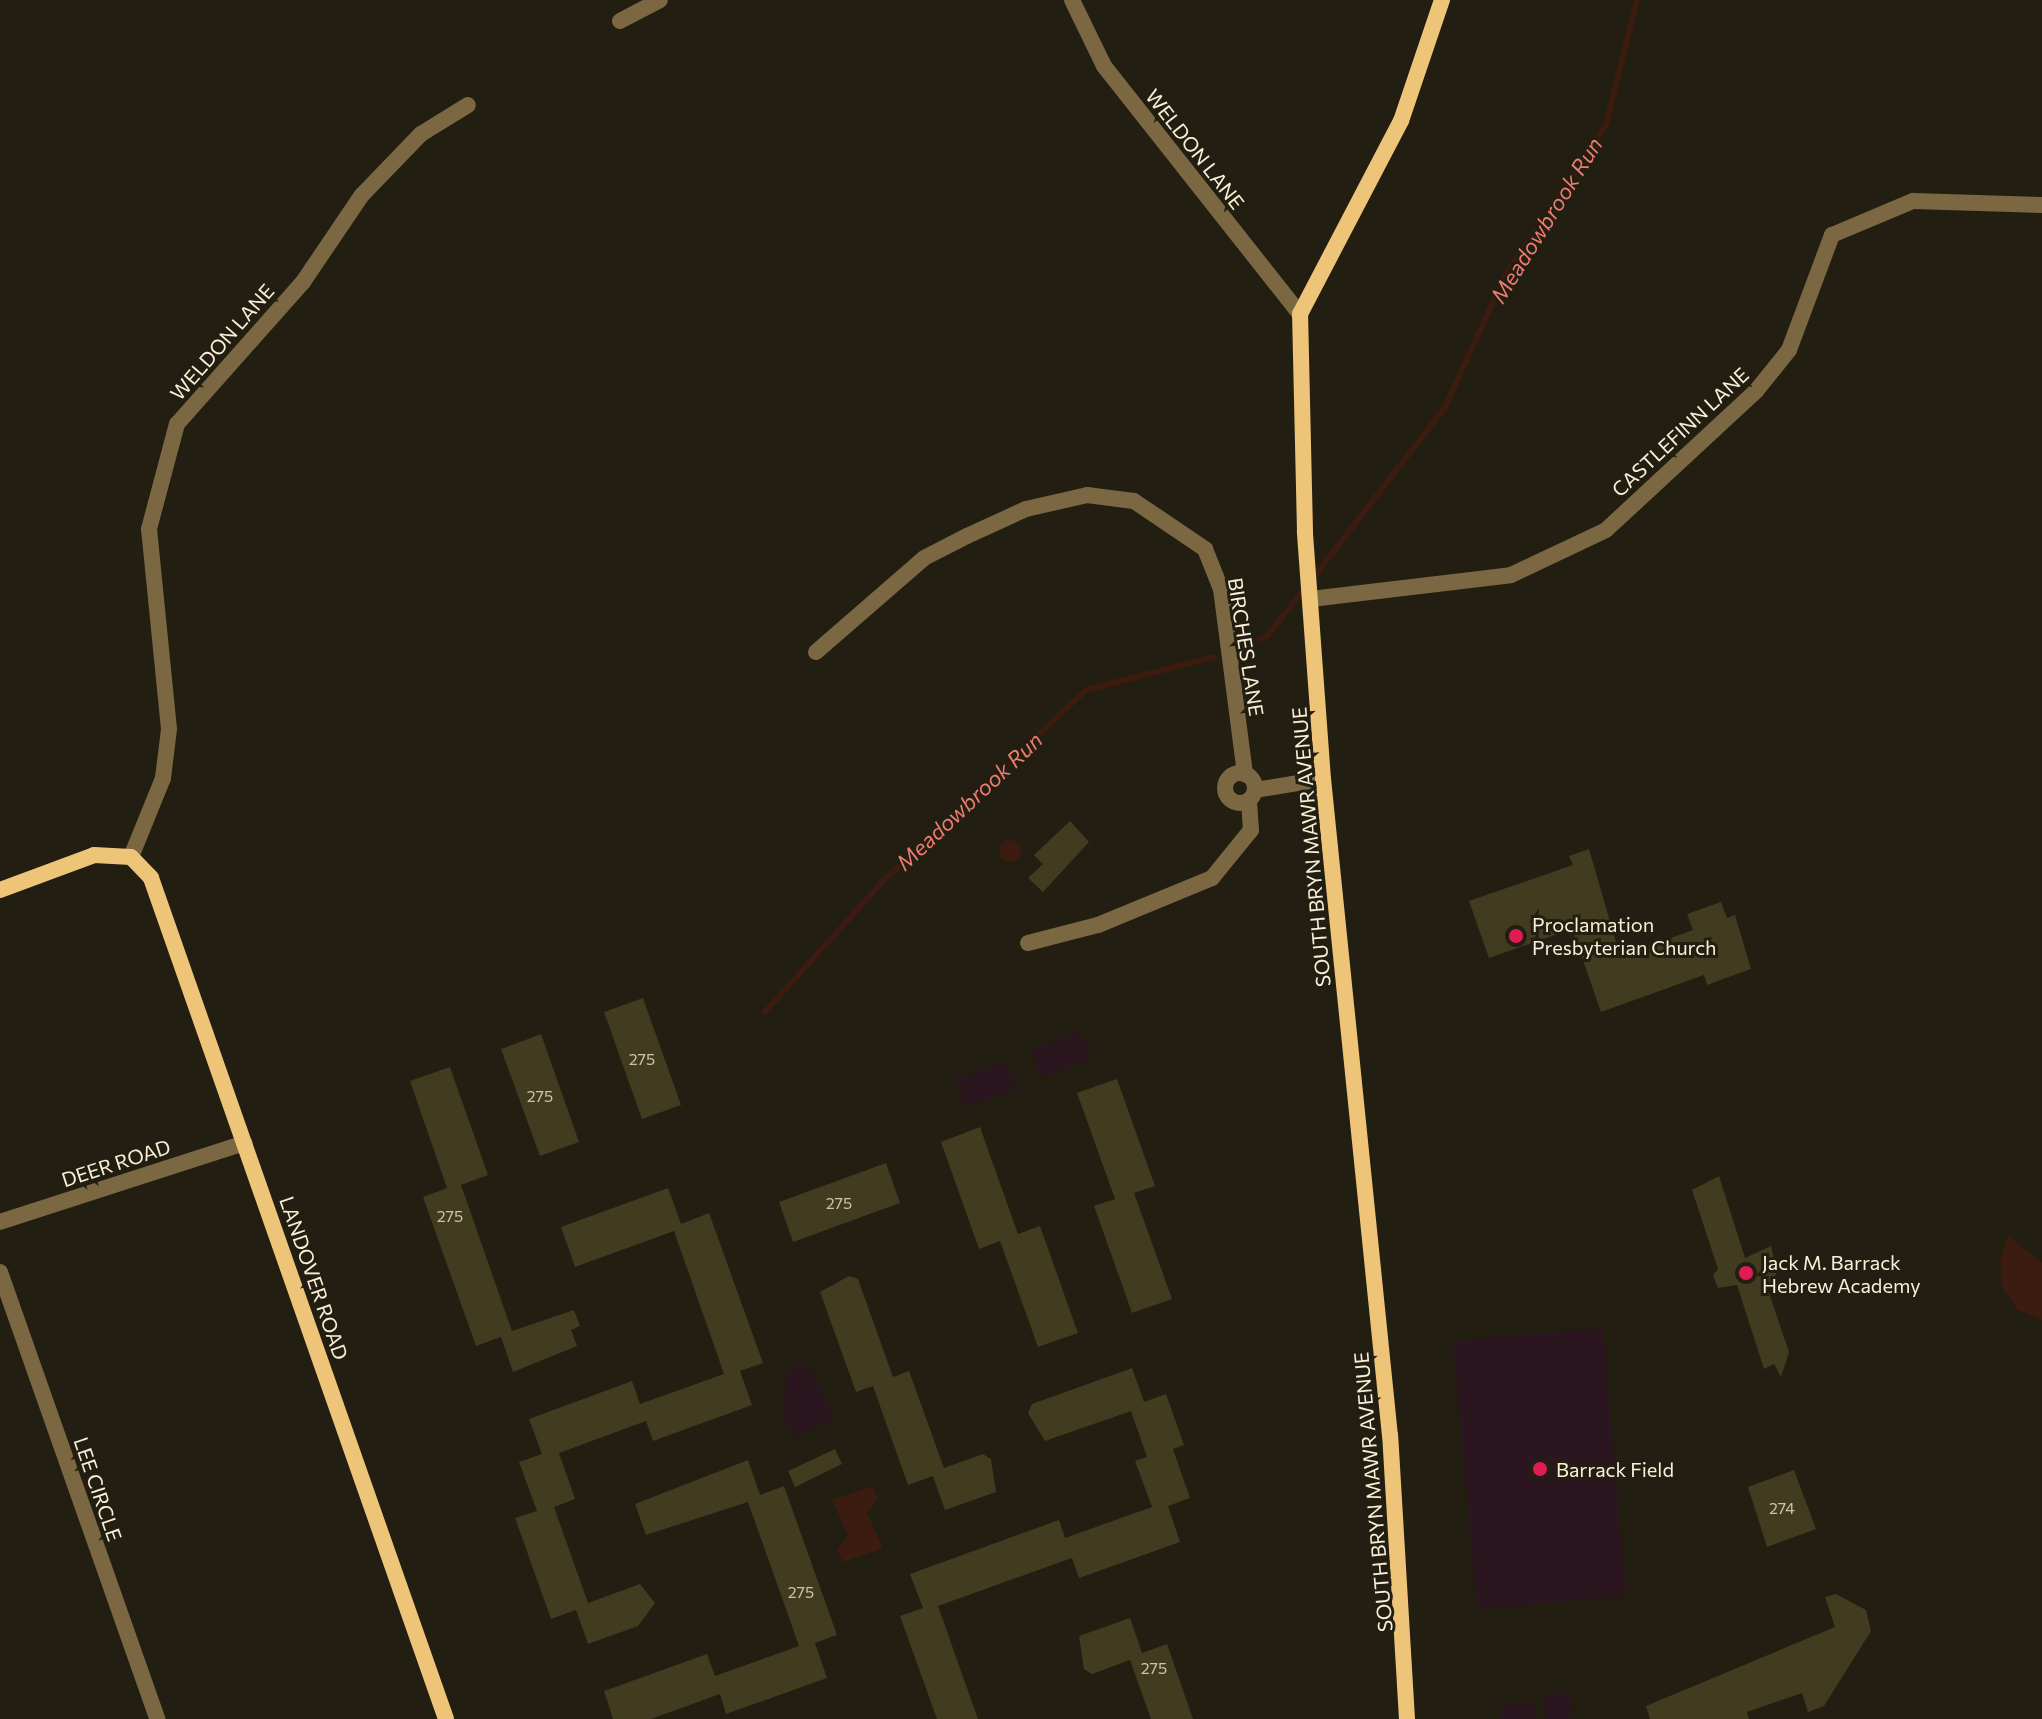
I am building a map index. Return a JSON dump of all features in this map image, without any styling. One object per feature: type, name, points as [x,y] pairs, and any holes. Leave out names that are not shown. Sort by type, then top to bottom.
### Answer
[{"type":"main road","name":"SOUTH BRYN MAWR AVENUE","points":[[1407,1719],[1390,1436],[1323,779],[1305,532],[1300,314],[1401,121],[1442,0]]},
{"type":"main road","points":[[0,890],[94,855],[131,857]]},
{"type":"main road","name":"LANDOVER ROAD","points":[[131,857],[151,878],[446,1719]]},
{"type":"street","points":[[620,21],[660,0]]},
{"type":"street","name":"WELDON LANE","points":[[1072,0],[1104,66],[1300,314]]},
{"type":"street","name":"WELDON LANE","points":[[131,857],[163,778],[169,729],[149,529],[177,424],[303,282],[362,195],[421,134],[468,105]]},
{"type":"street","name":"CASTLEFINN LANE","points":[[1311,594],[1511,575],[1606,530],[1756,391],[1789,350],[1832,235],[1913,201],[2042,205]]},
{"type":"street","name":"BIRCHES LANE","points":[[816,652],[924,558],[967,536],[1026,509],[1087,495],[1134,501],[1205,549],[1221,589],[1245,774],[1252,795]]},
{"type":"street","points":[[1245,774],[1232,775],[1226,793],[1236,802],[1252,795],[1323,779]]},
{"type":"street","points":[[1028,943],[1098,925],[1212,878],[1251,830],[1252,795]]},
{"type":"street","name":"DEER ROAD","points":[[0,1222],[245,1143]]},
{"type":"street","name":"LEE CIRCLE","points":[[0,1272],[157,1719]]},
{"type":"shaded area","points":[[1006,840],[1014,840],[1021,851],[1014,862],[1006,862],[999,855],[999,847]]},
{"type":"shaded area","points":[[1078,1032],[1093,1049],[1085,1052],[1088,1060],[1041,1078],[1030,1051]]},
{"type":"shaded area","points":[[1006,1062],[1016,1089],[965,1107],[955,1080]]},
{"type":"shaded area","points":[[2008,1235],[2042,1263],[2042,1320],[2017,1309],[2002,1287],[2000,1261]]},
{"type":"shaded area","name":"Barrack Field","points":[[1603,1328],[1626,1596],[1477,1609],[1453,1341]]},
{"type":"shaded area","points":[[808,1363],[834,1419],[793,1438],[783,1413],[787,1371]]},
{"type":"shaded area","points":[[872,1486],[878,1498],[867,1513],[883,1548],[843,1562],[837,1550],[848,1535],[832,1500]]},
{"type":"shaded area","points":[[1558,1693],[1569,1697],[1573,1708],[1569,1719],[1558,1723],[1547,1719],[1543,1708],[1547,1697]]},
{"type":"shaded area","points":[[1533,1701],[1535,1719],[1502,1719],[1500,1706]]},
{"type":"building","points":[[1070,821],[1089,842],[1043,892],[1028,878],[1043,864],[1034,855]]},
{"type":"building","name":"Proclamation Presbyterian Church","points":[[1589,849],[1620,956],[1693,930],[1687,914],[1721,902],[1727,918],[1735,915],[1751,969],[1707,985],[1704,975],[1601,1012],[1572,929],[1489,958],[1469,901],[1573,865],[1569,856]]},
{"type":"building","points":[[643,998],[681,1105],[642,1119],[604,1012]]},
{"type":"building","points":[[541,1034],[579,1142],[540,1156],[501,1049]]},
{"type":"building","points":[[450,1067],[488,1175],[461,1185],[512,1331],[574,1310],[580,1326],[571,1330],[577,1346],[513,1372],[501,1337],[476,1346],[423,1197],[447,1188],[410,1081]]},
{"type":"building","points":[[1117,1079],[1155,1186],[1134,1193],[1172,1299],[1132,1313],[1094,1206],[1115,1199],[1077,1093]]},
{"type":"building","points":[[980,1127],[1018,1234],[1040,1226],[1078,1333],[1038,1347],[1000,1241],[979,1249],[941,1142]]},
{"type":"building","points":[[886,1163],[900,1203],[793,1242],[779,1202]]},
{"type":"building","name":"Jack M. Barrack Hebrew Academy","points":[[1719,1176],[1745,1258],[1771,1246],[1777,1272],[1768,1290],[1789,1352],[1781,1377],[1774,1364],[1764,1369],[1737,1285],[1718,1288],[1713,1275],[1718,1269],[1692,1190]]},
{"type":"building","points":[[668,1188],[681,1224],[709,1213],[763,1363],[740,1371],[752,1405],[653,1441],[646,1421],[559,1453],[575,1499],[554,1507],[588,1603],[640,1584],[655,1603],[638,1626],[588,1644],[576,1610],[551,1619],[515,1518],[537,1511],[519,1462],[542,1454],[529,1419],[632,1381],[640,1404],[724,1374],[674,1231],[575,1267],[561,1227]]},
{"type":"building","points":[[849,1276],[858,1279],[893,1377],[909,1371],[944,1468],[983,1454],[991,1459],[996,1492],[945,1510],[933,1476],[908,1485],[873,1386],[856,1392],[820,1292]]},
{"type":"building","points":[[1132,1368],[1144,1402],[1166,1394],[1184,1445],[1173,1449],[1190,1498],[1168,1506],[1180,1542],[1079,1578],[1072,1558],[938,1606],[978,1719],[937,1719],[900,1616],[923,1608],[910,1574],[1059,1520],[1065,1538],[1152,1507],[1135,1461],[1147,1457],[1131,1411],[1045,1441],[1028,1413],[1032,1404]]},
{"type":"building","points":[[835,1449],[842,1464],[795,1487],[788,1471]]},
{"type":"building","points":[[748,1460],[760,1495],[784,1486],[837,1635],[815,1643],[827,1678],[726,1714],[720,1694],[651,1719],[613,1719],[604,1691],[707,1654],[715,1676],[799,1646],[748,1502],[646,1535],[635,1504]]},
{"type":"building","points":[[1794,1470],[1816,1529],[1767,1547],[1748,1487]]},
{"type":"building","points":[[1836,1594],[1866,1610],[1871,1631],[1824,1706],[1808,1712],[1802,1693],[1747,1712],[1749,1719],[1650,1719],[1646,1706],[1835,1627],[1825,1597]]},
{"type":"building","points":[[1130,1618],[1142,1653],[1167,1644],[1193,1719],[1151,1719],[1130,1660],[1092,1674],[1084,1669],[1079,1636]]},
{"type":"waterway","name":"Meadowbrook Run","points":[[1313,578],[1445,407],[1505,276],[1606,125],[1637,0]]},
{"type":"waterway","name":"Meadowbrook Run","points":[[1244,646],[1267,636],[1306,587]]},
{"type":"waterway","name":"Meadowbrook Run","points":[[765,1012],[881,883],[1086,690],[1214,657]]},
{"type":"place","name":"Proclamation Presbyterian Church","points":[[1516,936]]},
{"type":"place","name":"Jack M. Barrack Hebrew Academy","points":[[1746,1273]]},
{"type":"place","name":"Barrack Field","points":[[1540,1469]]}]
